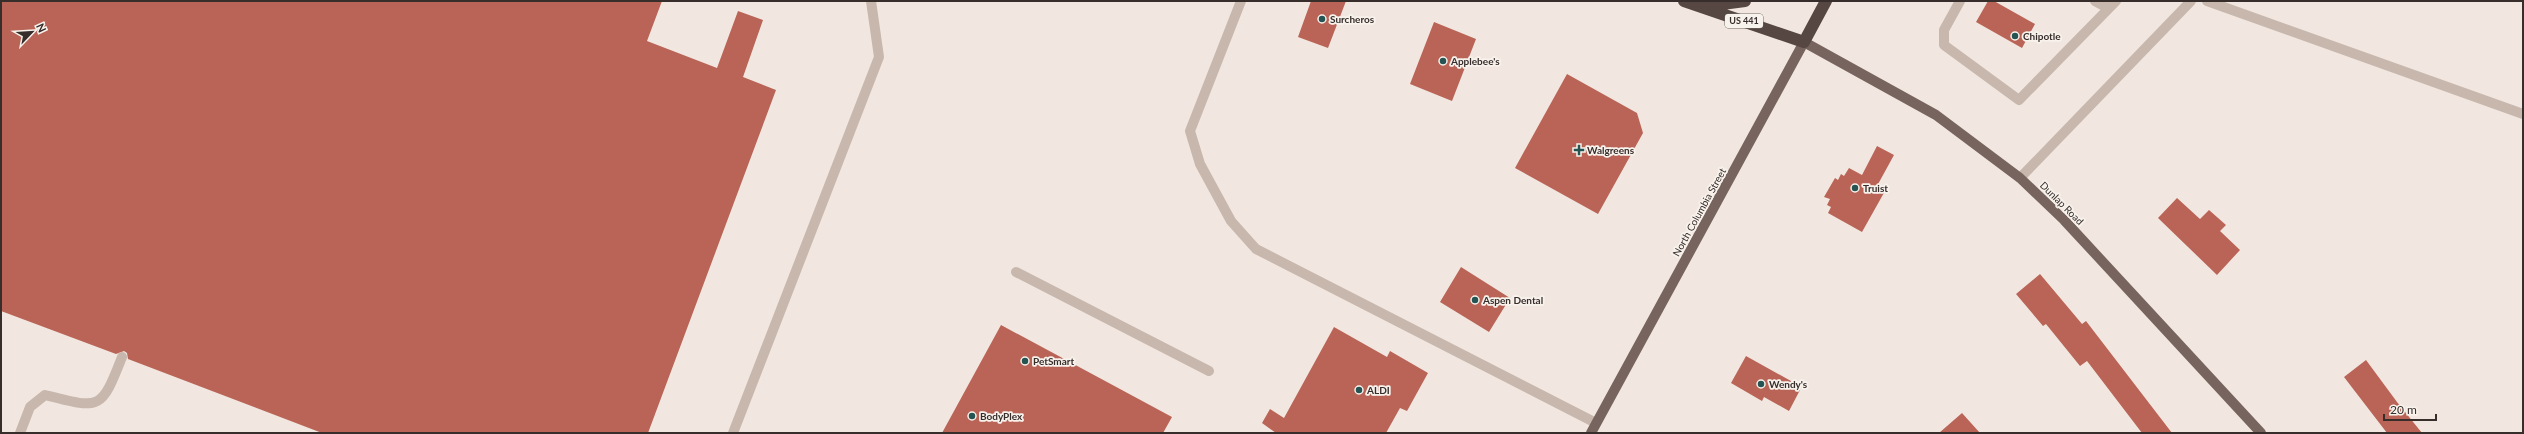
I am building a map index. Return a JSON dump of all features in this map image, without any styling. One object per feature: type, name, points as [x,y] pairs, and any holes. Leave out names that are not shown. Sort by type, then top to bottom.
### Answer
[{"type":"highway","name":"US 441","points":[[1684,1],[1722,4],[1745,1]]},
{"type":"highway","name":"US 441","points":[[1684,1],[1804,42]]},
{"type":"highway","name":"North Columbia Street","points":[[1804,42],[1826,1]]},
{"type":"main road","name":"North Columbia Street","points":[[1591,433],[1804,42]]},
{"type":"main road","name":"Dunlap Road","points":[[1804,42],[1936,115],[2020,178],[2064,220],[2261,433]]},
{"type":"lane","points":[[733,433],[879,57],[871,1]]},
{"type":"lane","points":[[1241,1],[1190,131],[1200,164],[1230,221],[1256,249],[1596,423]]},
{"type":"lane","points":[[1960,1],[1944,30],[1944,45],[2018,100],[2116,1]]},
{"type":"lane","points":[[2094,1],[2108,8]]},
{"type":"lane","points":[[2020,178],[2191,1]]},
{"type":"lane","points":[[2207,1],[2523,114]]},
{"type":"lane","points":[[1016,272],[1209,372]]},
{"type":"lane","points":[[20,433],[30,407],[45,395],[89,405],[101,400],[111,385],[122,357]]},
{"type":"building","points":[[1,1],[662,1],[647,41],[717,68],[738,11],[763,20],[743,77],[776,90],[648,433],[322,433],[128,359],[127,353],[124,351],[116,354],[1,311]]},
{"type":"building","name":"Surcheros","points":[[1311,1],[1346,1],[1328,48],[1298,37]]},
{"type":"building","name":"Chipotle","points":[[1988,1],[1994,1],[2035,24],[2022,48],[1976,22]]},
{"type":"building","name":"Applebee's","points":[[1434,22],[1476,39],[1452,101],[1410,84]]},
{"type":"building","name":"Walgreens","points":[[1567,74],[1637,113],[1643,133],[1598,214],[1515,168]]},
{"type":"building","name":"Truist","points":[[1877,146],[1894,155],[1877,186],[1885,191],[1862,232],[1828,213],[1831,207],[1827,205],[1830,199],[1824,197],[1835,178],[1838,180],[1841,174],[1844,176],[1849,168],[1862,175]]},
{"type":"building","points":[[2177,198],[2200,219],[2209,210],[2226,225],[2220,231],[2240,250],[2217,275],[2158,218]]},
{"type":"building","name":"Aspen Dental","points":[[1461,267],[1510,298],[1489,332],[1440,302]]},
{"type":"building","points":[[2040,274],[2082,324],[2086,321],[2172,433],[2142,433],[2087,361],[2080,366],[2046,324],[2043,326],[2016,294]]},
{"type":"building","name":"PetSmart","points":[[1001,325],[1172,417],[1163,433],[942,433]]},
{"type":"building","name":"ALDI","points":[[1334,327],[1387,357],[1390,351],[1428,373],[1407,411],[1400,408],[1386,433],[1276,433],[1262,423],[1270,409],[1284,418]]},
{"type":"building","name":"Wendy's","points":[[1746,356],[1791,381],[1791,385],[1800,390],[1789,411],[1764,397],[1762,401],[1731,383]]},
{"type":"building","points":[[2366,360],[2422,433],[2387,433],[2344,377]]},
{"type":"building","points":[[1962,413],[1980,433],[1939,433]]},
{"type":"place","name":"Surcheros","points":[[1322,19]]},
{"type":"place","name":"Chipotle","points":[[2015,36]]},
{"type":"place","name":"Applebee's","points":[[1443,61]]},
{"type":"place","name":"Walgreens","points":[[1579,150]]},
{"type":"place","name":"Truist","points":[[1855,188]]},
{"type":"place","name":"Aspen Dental","points":[[1475,300]]},
{"type":"place","name":"PetSmart","points":[[1025,361]]},
{"type":"place","name":"Wendy's","points":[[1761,384]]},
{"type":"place","name":"ALDI","points":[[1359,390]]},
{"type":"place","name":"BodyPlex","points":[[972,416]]}]
